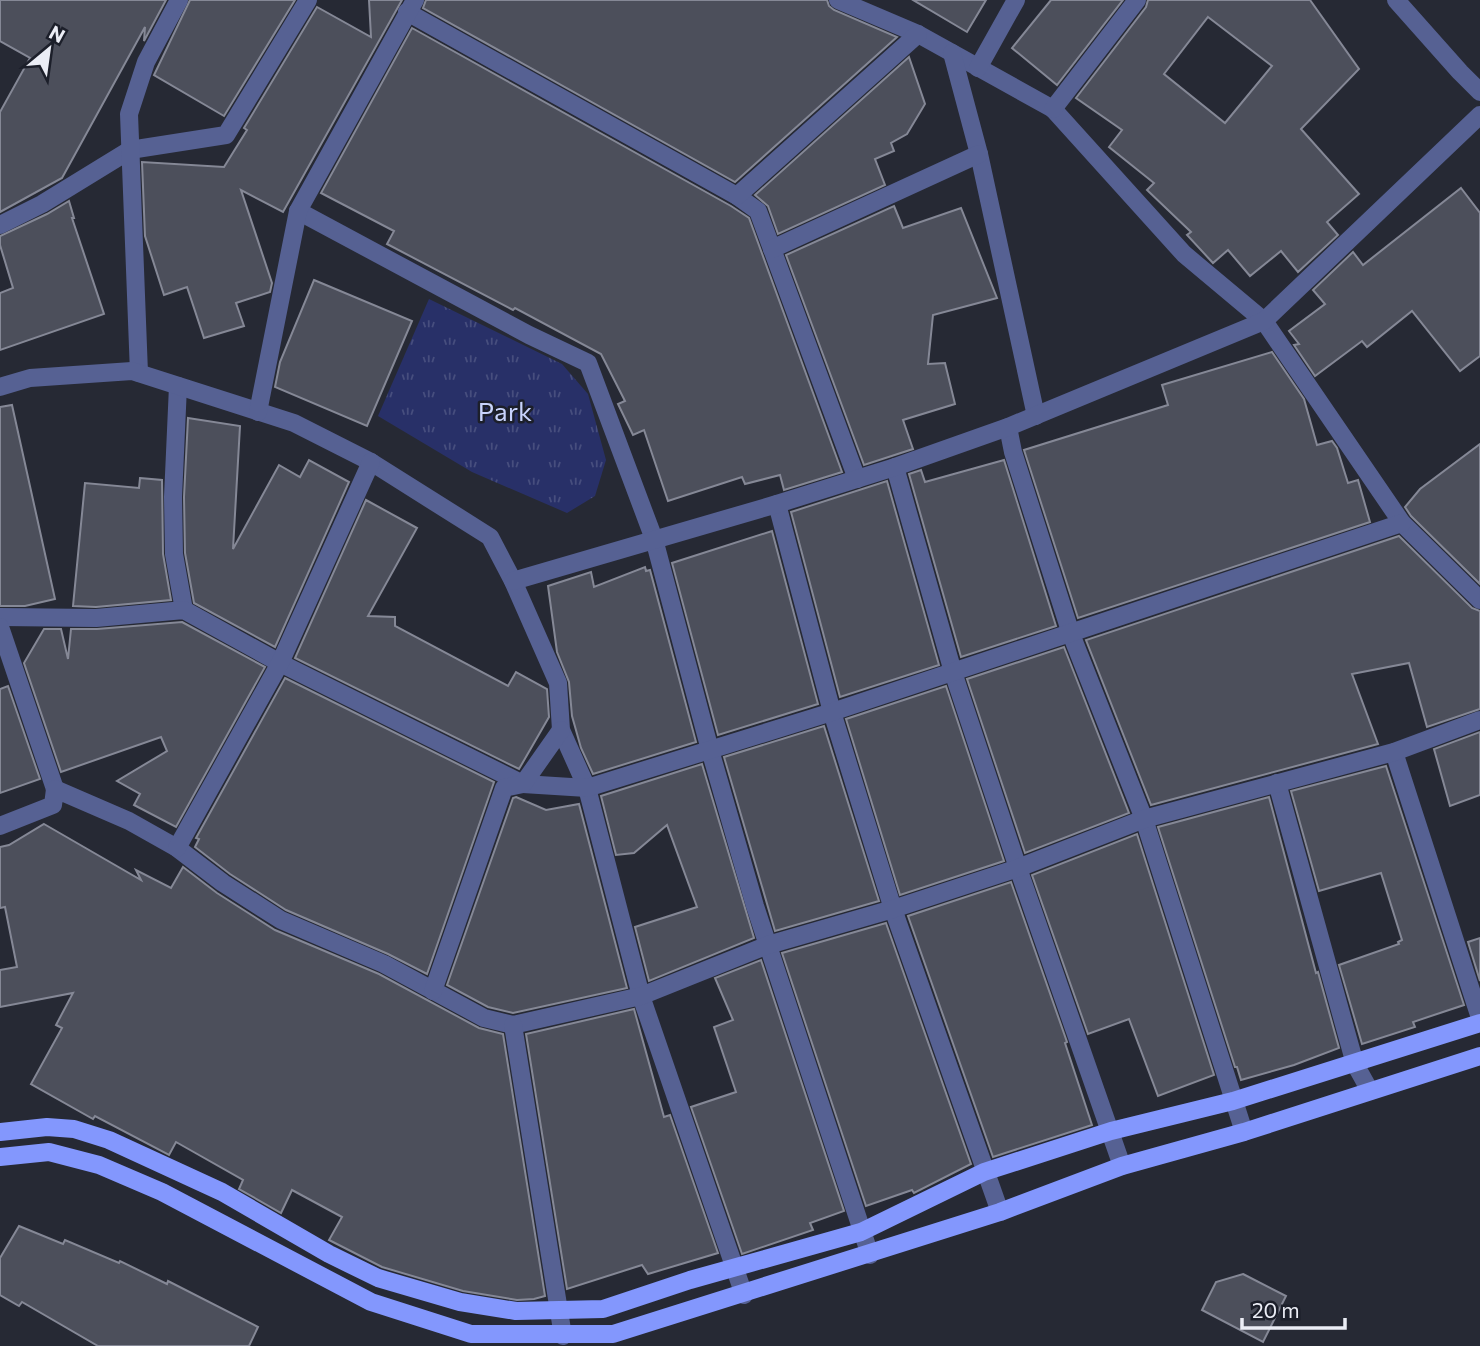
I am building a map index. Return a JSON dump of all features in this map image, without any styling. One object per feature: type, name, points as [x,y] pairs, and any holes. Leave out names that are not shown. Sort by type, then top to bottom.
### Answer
[{"type":"main road","points":[[0,1132],[47,1127],[74,1129],[110,1140],[222,1192],[329,1254],[378,1278],[460,1302],[516,1311],[603,1309],[690,1280],[861,1232],[984,1172],[1111,1131],[1233,1101],[1480,1023]]},
{"type":"main road","points":[[0,1157],[49,1152],[99,1165],[162,1192],[371,1302],[471,1334],[612,1340],[1000,1212],[1122,1166],[1244,1132],[1480,1056]]},
{"type":"street","points":[[139,373],[129,114],[146,62],[179,0]]},
{"type":"street","points":[[0,225],[42,204],[130,150],[226,135],[308,0]]},
{"type":"street","points":[[838,0],[873,7],[1053,109],[1184,254],[1264,321],[1402,523],[1480,600]]},
{"type":"street","points":[[978,68],[1016,0]]},
{"type":"street","points":[[1053,109],[1137,0]]},
{"type":"street","points":[[1396,0],[1480,92]]},
{"type":"street","points":[[258,412],[298,211],[411,6],[737,196],[758,211],[857,479]]},
{"type":"street","points":[[737,196],[918,34]]},
{"type":"street","points":[[952,53],[979,154],[1036,416]]},
{"type":"street","points":[[513,581],[895,467],[1036,416],[1264,321],[1480,115]]},
{"type":"street","points":[[772,249],[979,154]]},
{"type":"street","points":[[298,211],[529,335],[588,363],[654,539],[710,750],[768,945],[870,1255]]},
{"type":"street","points":[[0,387],[30,378],[132,371],[139,373],[295,423],[371,462],[491,537],[558,683],[561,730],[587,788],[641,996],[744,1295]]},
{"type":"street","points":[[178,386],[173,497],[174,554],[184,610]]},
{"type":"street","points":[[1008,427],[1013,452],[1072,634],[1144,819],[1244,1132]]},
{"type":"street","points":[[177,848],[280,663],[371,462]]},
{"type":"street","points":[[895,467],[954,672],[1018,868],[1122,1166]]},
{"type":"street","points":[[777,504],[832,712],[893,909],[1000,1212]]},
{"type":"street","points":[[433,990],[504,789],[523,784],[587,788],[1072,634],[1402,523]]},
{"type":"street","points":[[0,617],[96,618],[184,610],[280,663],[523,784]]},
{"type":"street","points":[[0,627],[55,789],[53,805],[0,826]]},
{"type":"street","points":[[55,789],[130,821],[177,848],[223,883],[281,920],[384,964],[484,1018],[513,1025],[641,996],[768,945],[893,909],[1018,868],[1144,819],[1394,752],[1480,720]]},
{"type":"street","points":[[523,784],[561,730]]},
{"type":"street","points":[[1394,752],[1480,1018]]},
{"type":"street","points":[[1277,783],[1355,1064],[1370,1091]]},
{"type":"street","points":[[513,1025],[562,1336]]},
{"type":"green space","name":"Park","points":[[429,299],[562,364],[588,394],[606,460],[595,496],[567,513],[472,472],[378,416]]},
{"type":"building","points":[[0,0],[166,0],[144,41],[145,27],[62,178],[0,212],[0,112],[30,58],[0,41]]},
{"type":"building","points":[[190,0],[295,0],[224,116],[154,75]]},
{"type":"building","points":[[369,0],[402,0],[283,212],[241,190],[272,283],[270,292],[236,303],[244,326],[204,338],[187,287],[164,295],[145,236],[142,162],[224,167],[247,130],[244,128],[317,7],[371,37]]},
{"type":"building","points":[[426,0],[827,0],[834,10],[897,37],[735,182],[423,8]]},
{"type":"building","points":[[913,0],[986,0],[967,32]]},
{"type":"building","points":[[1051,0],[1123,0],[1057,85],[1012,48]]},
{"type":"building","points":[[1148,0],[1310,0],[1359,69],[1301,129],[1359,194],[1327,222],[1338,235],[1298,272],[1281,251],[1250,276],[1228,250],[1213,263],[1187,235],[1191,232],[1147,190],[1154,183],[1109,147],[1122,130],[1076,98],[1146,7]],"holes":[[[1208,17],[1272,66],[1225,123],[1164,74]]]},
{"type":"building","points":[[412,28],[749,218],[842,472],[784,490],[780,475],[745,484],[742,477],[668,501],[644,430],[633,435],[618,404],[625,401],[601,354],[387,244],[394,231],[321,193]]},
{"type":"building","points":[[909,57],[925,104],[907,134],[891,143],[894,151],[875,159],[885,185],[778,234],[768,206],[755,195]]},
{"type":"building","points":[[1461,188],[1480,213],[1480,356],[1460,371],[1412,311],[1367,347],[1362,341],[1315,376],[1294,345],[1299,344],[1289,331],[1325,304],[1313,290],[1353,252],[1363,265]]},
{"type":"building","points":[[69,201],[72,218],[104,314],[0,350],[0,293],[13,288],[0,245],[0,236]]},
{"type":"building","points":[[894,206],[903,228],[961,208],[997,298],[933,315],[928,364],[945,363],[955,404],[903,420],[913,449],[864,465],[786,255]]},
{"type":"building","points":[[314,280],[412,321],[367,426],[275,387],[280,362]]},
{"type":"building","points":[[1272,352],[1304,399],[1317,445],[1332,441],[1337,448],[1348,483],[1358,480],[1370,522],[1078,618],[1024,450],[1168,405],[1162,385]]},
{"type":"building","points":[[12,405],[55,599],[25,606],[0,606],[0,407]]},
{"type":"building","points":[[188,418],[240,426],[233,549],[279,465],[300,477],[309,460],[349,482],[275,647],[194,603],[185,553],[184,497]]},
{"type":"building","points":[[1480,444],[1480,584],[1405,507],[1420,489]]},
{"type":"building","points":[[1004,460],[1056,626],[961,657],[909,474],[921,470],[925,482]]},
{"type":"building","points":[[140,478],[162,480],[163,554],[171,600],[96,607],[73,606],[85,483],[139,488]]},
{"type":"building","points":[[887,481],[939,665],[840,697],[791,512]]},
{"type":"building","points":[[366,500],[417,528],[368,616],[395,617],[395,626],[508,686],[516,672],[547,689],[549,717],[519,769],[295,658]]},
{"type":"building","points":[[772,531],[818,704],[718,735],[672,563]]},
{"type":"building","points":[[1399,536],[1472,608],[1480,611],[1480,709],[1427,727],[1409,663],[1352,674],[1378,744],[1151,805],[1086,640]]},
{"type":"building","points":[[645,567],[646,571],[650,570],[696,742],[593,774],[581,748],[572,716],[569,682],[557,652],[548,586],[591,572],[594,587]]},
{"type":"building","points":[[182,622],[265,667],[176,827],[134,805],[140,794],[117,781],[167,751],[161,737],[61,772],[24,663],[44,629],[61,629],[68,659],[71,629]]},
{"type":"building","points":[[1064,647],[1129,813],[1025,853],[967,679]]},
{"type":"building","points":[[285,678],[494,782],[427,974],[286,910],[230,874],[195,847],[199,839],[196,838]]},
{"type":"building","points":[[8,686],[40,779],[0,793],[0,689]]},
{"type":"building","points":[[946,686],[1004,861],[900,895],[846,719]]},
{"type":"building","points":[[824,726],[879,901],[775,931],[724,757]]},
{"type":"building","points":[[1480,732],[1480,795],[1450,806],[1434,749]]},
{"type":"building","points":[[702,764],[754,938],[649,981],[635,927],[697,907],[667,825],[634,853],[616,855],[601,796]]},
{"type":"building","points":[[1386,766],[1464,1005],[1413,1022],[1415,1027],[1362,1044],[1339,965],[1399,944],[1402,940],[1381,873],[1319,891],[1291,791]]},
{"type":"building","points":[[1269,797],[1339,1048],[1294,1065],[1241,1080],[1158,827]]},
{"type":"building","points":[[513,798],[546,810],[579,804],[627,988],[513,1013],[488,1007],[447,985]]},
{"type":"building","points":[[44,824],[141,880],[136,870],[171,888],[183,867],[217,893],[275,930],[379,974],[479,1028],[503,1034],[545,1296],[517,1300],[463,1291],[382,1267],[329,1240],[342,1217],[292,1190],[281,1213],[239,1189],[243,1180],[176,1142],[169,1155],[95,1116],[93,1119],[31,1084],[62,1028],[56,1025],[73,993],[0,1007],[0,970],[17,967],[5,907],[0,908],[0,847],[9,845]]},
{"type":"building","points":[[1137,834],[1214,1075],[1158,1096],[1129,1019],[1088,1034],[1032,875]]},
{"type":"building","points":[[1011,882],[1067,1042],[1065,1043],[1092,1125],[993,1157],[908,916]]},
{"type":"building","points":[[886,923],[971,1164],[914,1193],[912,1190],[866,1206],[782,953]]},
{"type":"building","points":[[1480,938],[1480,981],[1468,942]]},
{"type":"building","points":[[761,960],[844,1211],[810,1223],[813,1230],[742,1254],[691,1107],[736,1092],[714,1027],[733,1020],[715,978]]},
{"type":"building","points":[[634,1009],[664,1117],[670,1115],[718,1253],[648,1274],[642,1265],[567,1289],[526,1034]]},
{"type":"building","points":[[19,1226],[63,1244],[65,1240],[119,1263],[120,1261],[167,1284],[168,1281],[258,1327],[249,1346],[98,1346],[22,1302],[19,1306],[0,1295],[0,1258]]},
{"type":"building","points":[[1243,1274],[1286,1296],[1263,1342],[1202,1310],[1216,1282]]}]
